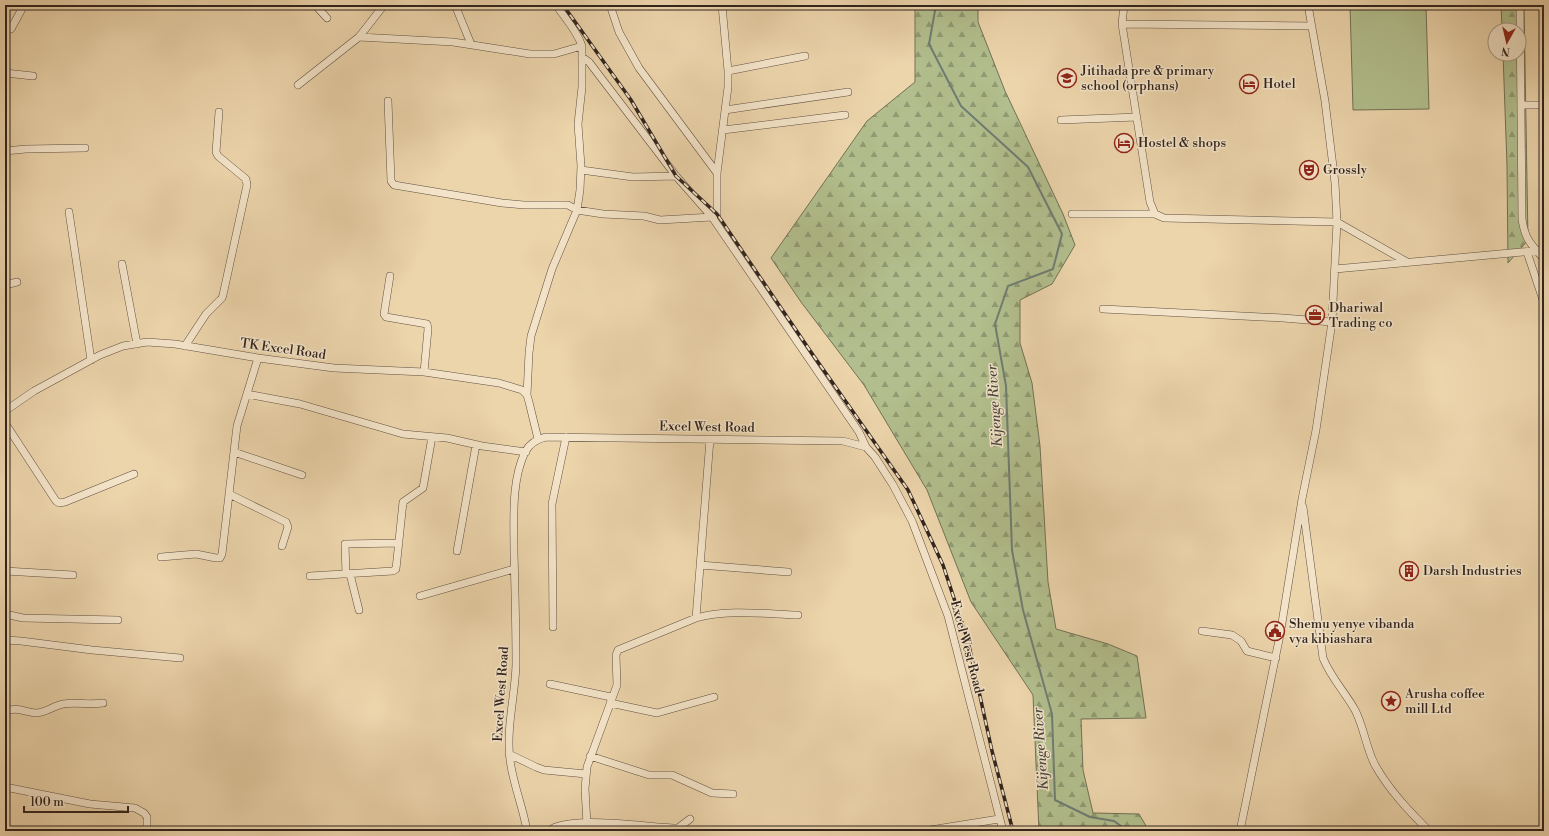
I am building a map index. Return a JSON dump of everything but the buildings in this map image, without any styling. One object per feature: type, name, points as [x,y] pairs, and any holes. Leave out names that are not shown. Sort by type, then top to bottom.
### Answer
[{"type":"street","points":[[5,30],[11,29],[24,5]]},
{"type":"street","points":[[315,5],[327,18]]},
{"type":"street","points":[[298,85],[359,37],[384,5]]},
{"type":"street","points":[[455,5],[471,44]]},
{"type":"street","points":[[538,439],[530,402],[527,395],[531,336],[552,269],[577,210],[581,170],[578,124],[582,87],[582,46],[574,31],[556,5]]},
{"type":"street","points":[[610,5],[619,32],[639,68],[718,173]]},
{"type":"street","points":[[714,215],[728,71],[722,5]]},
{"type":"street","points":[[1124,5],[1122,24],[1150,202],[1155,214]]},
{"type":"street","points":[[1240,831],[1276,658],[1302,499],[1316,430],[1332,322],[1337,222],[1335,183],[1325,101],[1308,5]]},
{"type":"street","points":[[1520,5],[1523,231],[1530,245],[1540,251],[1544,259]]},
{"type":"street","points":[[1122,24],[1312,26]]},
{"type":"street","points":[[359,37],[471,44],[543,55],[554,54],[582,46]]},
{"type":"street","points":[[728,71],[804,56]]},
{"type":"street","points":[[582,58],[589,62],[676,176],[714,215],[859,432],[866,447]]},
{"type":"street","points":[[5,73],[33,76]]},
{"type":"street","points":[[725,110],[848,92]]},
{"type":"street","points":[[388,101],[391,181],[394,185],[524,206],[568,205],[577,210],[603,214],[644,216],[660,220],[714,215]]},
{"type":"street","points":[[1521,105],[1544,105]]},
{"type":"street","points":[[185,346],[206,314],[222,298],[247,185],[246,179],[218,156],[216,152],[219,112]]},
{"type":"street","points":[[723,130],[845,114]]},
{"type":"street","points":[[1061,120],[1137,117]]},
{"type":"street","points":[[5,151],[26,149],[85,148]]},
{"type":"street","points":[[581,170],[633,177],[676,176]]},
{"type":"street","points":[[69,212],[91,360]]},
{"type":"street","points":[[1072,214],[1155,214],[1164,218],[1337,222],[1407,262]]},
{"type":"street","points":[[1335,269],[1540,251]]},
{"type":"street","points":[[1526,252],[1544,303]]},
{"type":"street","points":[[122,264],[137,344]]},
{"type":"street","points":[[390,276],[384,314],[386,317],[427,324],[428,329],[424,372]]},
{"type":"street","points":[[5,285],[17,282]]},
{"type":"street","points":[[1103,309],[1283,318],[1332,322]]},
{"type":"street","name":"TK Excel Road","points":[[5,411],[34,391],[91,360],[123,346],[147,342],[185,346],[258,358],[334,368],[424,372],[499,383],[522,390],[527,395]]},
{"type":"street","points":[[161,557],[196,554],[216,558],[221,557],[237,426],[258,358]]},
{"type":"street","points":[[247,394],[314,408],[403,434],[447,438],[476,445],[526,452]]},
{"type":"street","points":[[5,423],[56,501],[59,503],[65,502],[134,474]]},
{"type":"street","name":"Excel West Road","points":[[527,831],[509,754],[509,729],[516,671],[514,569],[515,495],[519,470],[526,452],[538,439],[546,436],[843,441],[866,447],[893,485],[912,521],[948,616],[1003,831]]},
{"type":"street","points":[[310,576],[393,571],[397,566],[403,502],[423,488],[432,437]]},
{"type":"street","points":[[553,627],[552,504],[566,437]]},
{"type":"street","points":[[696,618],[710,439]]},
{"type":"street","points":[[457,551],[476,445]]},
{"type":"street","points":[[234,452],[302,475]]},
{"type":"street","points":[[229,494],[286,522],[288,527],[282,546]]},
{"type":"street","points":[[1302,499],[1324,658],[1334,680],[1347,695],[1356,712],[1375,764],[1392,791],[1429,831]]},
{"type":"street","points":[[359,610],[348,574],[345,544],[399,543]]},
{"type":"street","points":[[700,565],[788,572]]},
{"type":"street","points":[[420,596],[514,569]]},
{"type":"street","points":[[5,571],[73,575]]},
{"type":"street","points":[[587,824],[585,800],[586,774],[590,756],[618,680],[616,655],[618,650],[696,618],[706,616],[738,613],[798,615]]},
{"type":"street","points":[[5,614],[23,618],[118,620]]},
{"type":"street","points":[[1202,631],[1232,634],[1241,641],[1247,651],[1276,658]]},
{"type":"street","points":[[5,640],[180,658]]},
{"type":"street","points":[[550,684],[611,700],[647,712],[657,713],[714,697]]},
{"type":"street","points":[[5,712],[17,709],[34,713],[63,704],[92,705],[103,703]]},
{"type":"street","points":[[509,754],[536,768],[586,774]]},
{"type":"street","points":[[590,756],[649,775],[672,775],[712,793],[734,794]]},
{"type":"street","points":[[5,787],[90,804],[135,808],[144,813],[147,817],[147,831]]},
{"type":"street","points":[[549,831],[558,825],[587,824],[633,824],[678,828],[690,819]]},
{"type":"street","points":[[924,831],[1000,819]]},
{"type":"green space","points":[[915,5],[978,5],[978,22],[1005,91],[1063,214],[1075,245],[1052,284],[1020,300],[1020,343],[1032,383],[1040,446],[1048,582],[1056,629],[1108,644],[1137,656],[1146,718],[1081,719],[1083,770],[1093,813],[1139,814],[1149,831],[1039,831],[1033,695],[971,602],[927,490],[864,385],[801,302],[771,258],[867,121],[915,82]]},
{"type":"green space","points":[[1350,5],[1426,5],[1429,109],[1353,110]]},
{"type":"green space","points":[[1501,5],[1524,5],[1524,22],[1502,22]]},
{"type":"green space","points":[[1503,62],[1525,62],[1528,240],[1508,263],[1507,165]]},
{"type":"waterway","name":"Kijenge River","points":[[936,5],[929,44],[961,106],[1028,167],[1062,234],[1053,269],[1008,286],[995,324],[1006,386],[1012,550],[1023,610],[1052,714],[1055,800],[1090,817],[1114,821],[1128,831]]},
{"type":"railway","points":[[563,5],[631,100],[676,176],[717,214],[813,355],[908,490],[943,565],[968,641],[992,751],[1013,831]]},
{"type":"place","name":"Jitihada pre & primary school (orphans)","points":[[1067,78]]},
{"type":"place","name":"Hotel","points":[[1249,84]]},
{"type":"place","name":"Hostel & shops","points":[[1124,143]]},
{"type":"place","name":"Grossly","points":[[1309,170]]},
{"type":"place","name":"Dhariwal Trading co","points":[[1315,315]]},
{"type":"place","name":"Darsh Industries","points":[[1409,571]]},
{"type":"place","name":"Shemu yenye vibanda vya kibiashara","points":[[1275,631]]},
{"type":"place","name":"Arusha coffee mill Ltd","points":[[1391,701]]}]
